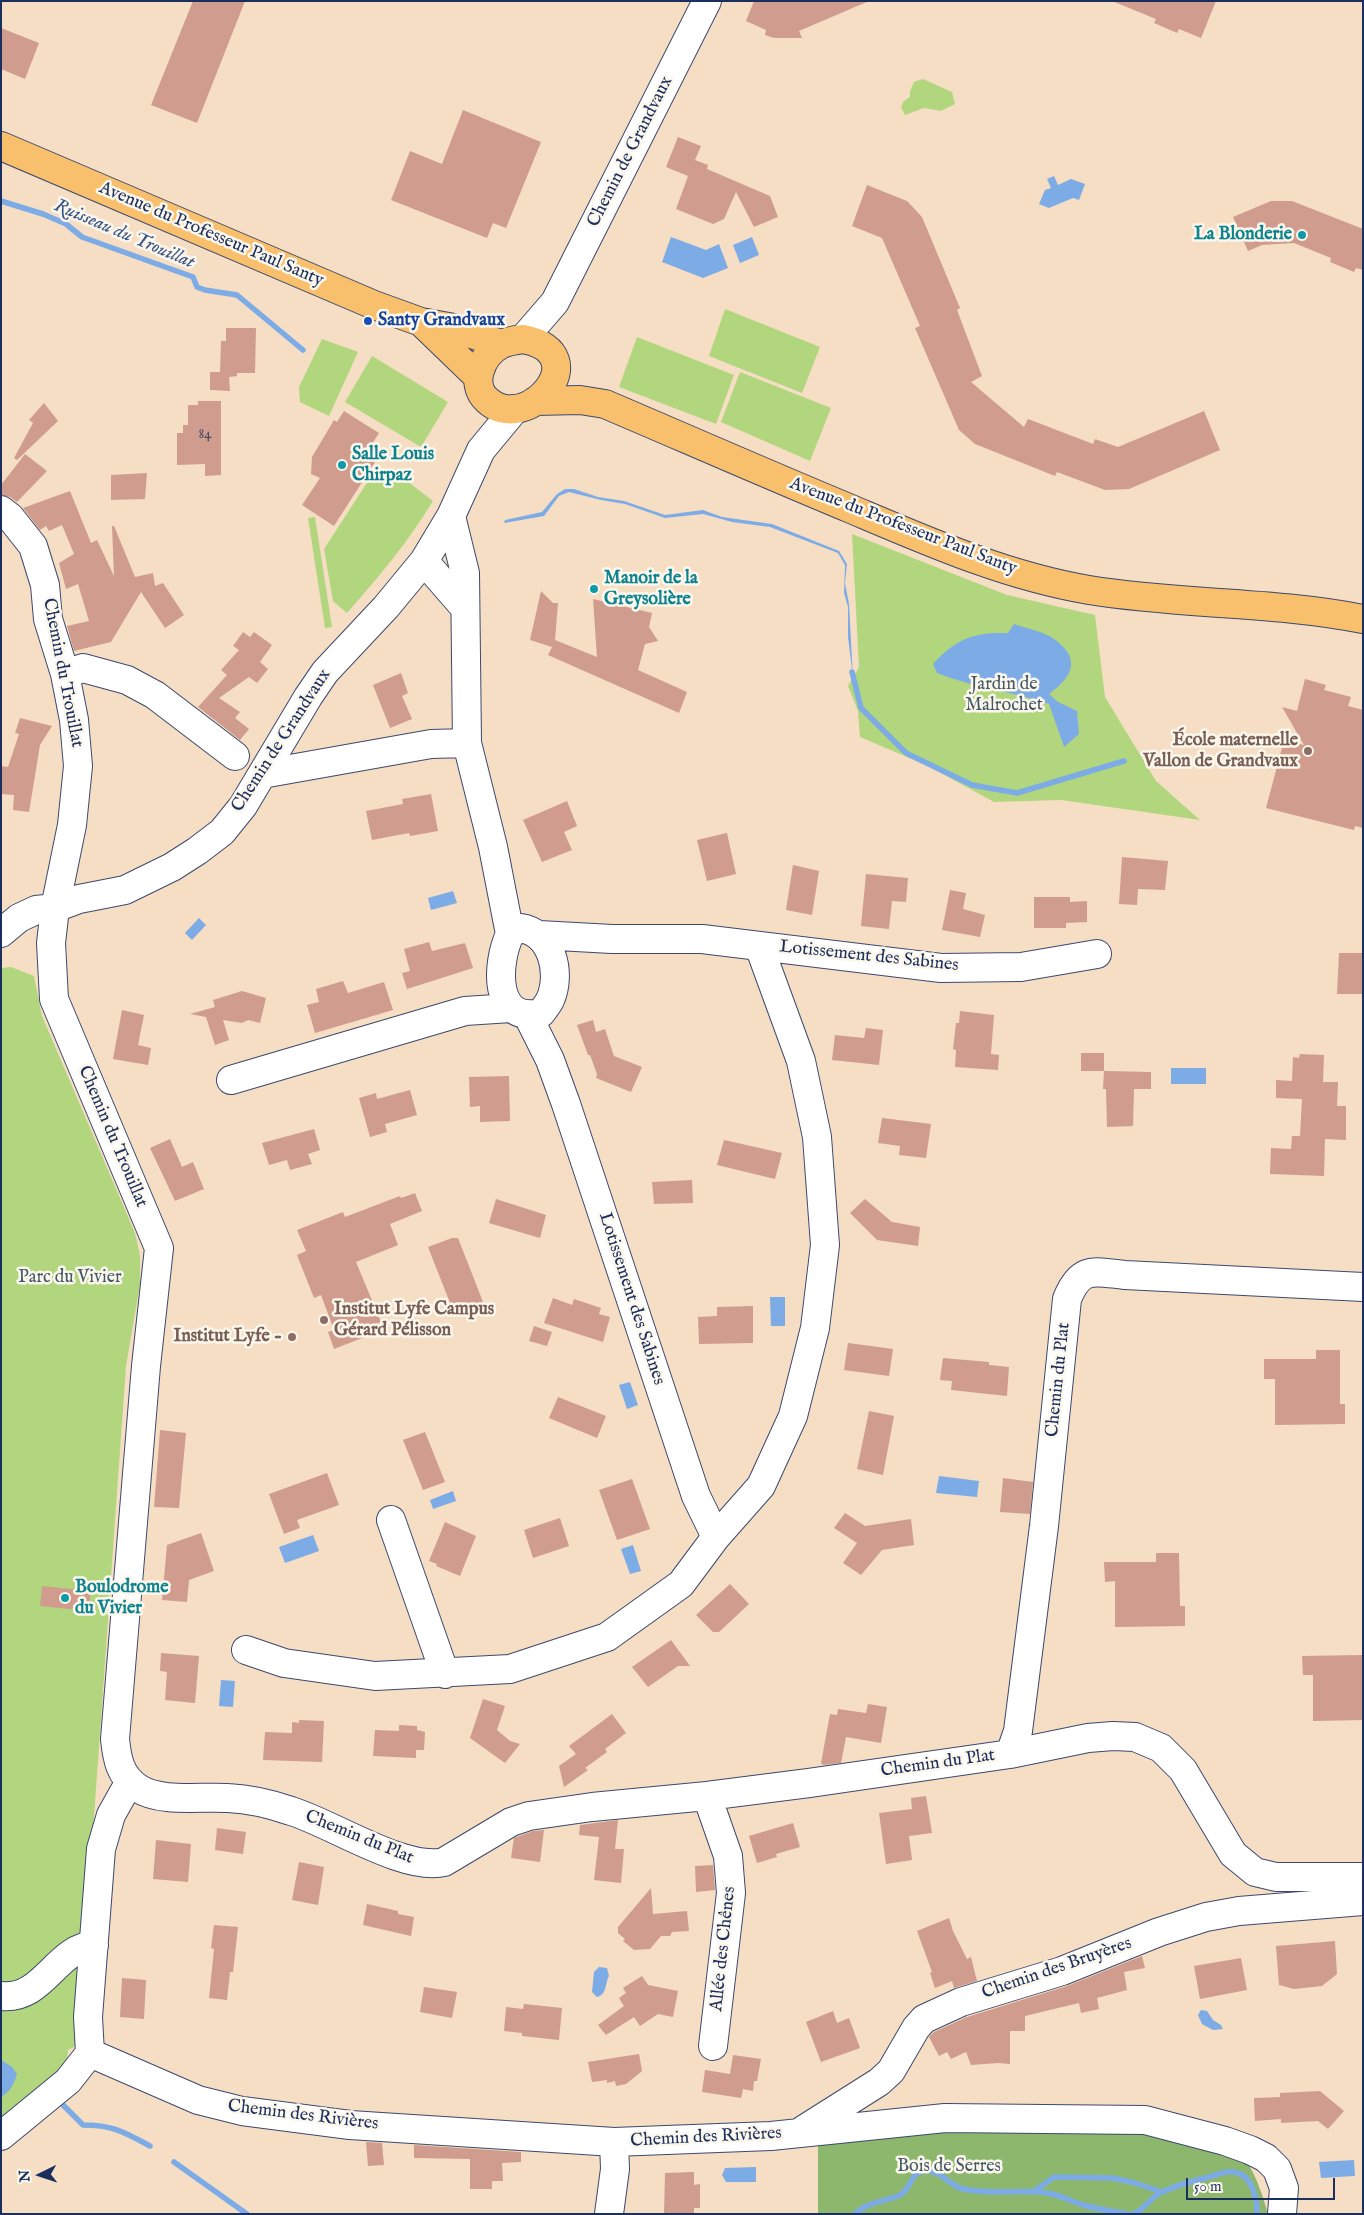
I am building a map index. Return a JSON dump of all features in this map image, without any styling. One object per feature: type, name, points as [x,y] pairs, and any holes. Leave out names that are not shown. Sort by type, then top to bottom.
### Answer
[{"type":"main road","name":"Avenue du Professeur Paul Santy","points":[[1,146],[374,305],[421,322],[512,342]]},
{"type":"main road","name":"Avenue du Professeur Paul Santy","points":[[421,322],[482,388]]},
{"type":"main road","points":[[512,342],[542,344],[553,360],[551,386],[525,405],[504,409],[482,388],[485,358],[512,342]]},
{"type":"main road","name":"Avenue du Professeur Paul Santy","points":[[553,360],[605,404]]},
{"type":"main road","name":"Avenue du Professeur Paul Santy","points":[[525,405],[580,400],[605,404],[914,536],[1010,572],[1088,590],[1157,598],[1286,607],[1363,619]]},
{"type":"street","name":"Chemin de Grandvaux","points":[[512,342],[551,307],[707,1]]},
{"type":"street","name":"Chemin de Grandvaux","points":[[551,307],[549,335],[553,360]]},
{"type":"street","name":"Chemin de Grandvaux","points":[[481,450],[482,388]]},
{"type":"street","name":"Chemin de Grandvaux","points":[[2,931],[19,918],[36,910],[55,908],[79,899],[125,890],[172,867],[222,832],[242,806],[325,672],[386,607],[424,560],[451,516],[481,450],[525,405]]},
{"type":"street","name":"Chemin du Trouillat","points":[[1,510],[10,517],[33,546],[45,585],[48,619],[65,674],[74,720],[78,766],[72,825],[55,908],[52,943],[54,999],[159,1248],[146,1366],[115,1739],[118,1760],[123,1774],[130,1780]]},
{"type":"street","name":"Lotissement des Sabines","points":[[451,516],[465,573],[466,743],[496,862],[526,933],[550,950],[555,968],[550,1001],[527,1012]]},
{"type":"street","points":[[424,560],[464,608]]},
{"type":"street","points":[[65,674],[83,668],[127,680],[155,696],[235,756]]},
{"type":"street","points":[[262,774],[431,744],[466,743]]},
{"type":"street","name":"Lotissement des Sabines","points":[[716,1537],[696,1496],[550,1060],[527,1012],[503,994],[500,980],[505,945],[526,933],[612,938],[702,939],[941,968],[1021,967],[1097,954]]},
{"type":"street","name":"Lotissement des Sabines","points":[[555,968],[578,950],[612,938]]},
{"type":"street","name":"Lotissement des Sabines","points":[[246,1650],[284,1663],[375,1676],[445,1674],[510,1669],[607,1637],[681,1584],[716,1537],[761,1486],[793,1416],[814,1328],[825,1245],[817,1137],[801,1061],[759,946]]},
{"type":"street","points":[[466,1011],[500,980]]},
{"type":"street","points":[[231,1080],[466,1011],[527,1012]]},
{"type":"street","name":"Chemin du Plat","points":[[130,1780],[139,1789],[160,1797],[230,1798],[264,1803],[293,1811],[400,1858],[433,1865],[444,1862],[511,1822],[529,1816],[592,1806],[708,1796],[1010,1754],[1018,1731],[1044,1526],[1067,1299],[1073,1284],[1087,1273],[1099,1272],[1363,1288]]},
{"type":"street","points":[[391,1520],[445,1674]]},
{"type":"street","points":[[1010,1754],[1088,1738],[1135,1737],[1161,1748],[1183,1770],[1233,1854],[1254,1872],[1276,1877],[1363,1877]]},
{"type":"street","points":[[1,2136],[68,2081],[90,2053],[88,2017],[101,1849],[112,1815],[130,1780]]},
{"type":"street","points":[[106,1833],[136,1805],[153,1794]]},
{"type":"street","name":"Allée des Chênes","points":[[708,1796],[728,1856],[731,1893],[713,2046]]},
{"type":"street","name":"Chemin des Bruyères","points":[[799,2133],[879,2082],[891,2071],[916,2028],[924,2020],[960,2002],[1062,1971],[1159,1932],[1206,1917],[1240,1911],[1363,1901]]},
{"type":"street","points":[[1,1996],[24,1993],[39,1985],[70,1955],[84,1946],[94,1945]]},
{"type":"street","name":"Chemin des Rivières","points":[[90,2053],[198,2100],[242,2111],[350,2125],[614,2142],[706,2140],[799,2133],[945,2118],[1145,2120],[1225,2141],[1266,2158],[1277,2169],[1284,2188],[1282,2214]]},
{"type":"street","points":[[609,2214],[614,2169],[614,2142]]},
{"type":"green space","points":[[923,79],[952,92],[955,104],[941,111],[924,108],[905,115],[901,107],[904,101],[910,97],[910,91],[914,82]]},
{"type":"green space","points":[[725,309],[820,347],[802,393],[709,356]]},
{"type":"green space","points":[[637,337],[734,375],[716,424],[619,387]]},
{"type":"green space","points":[[322,339],[358,352],[329,416],[300,402],[299,387]]},
{"type":"green space","points":[[372,356],[448,402],[421,447],[345,402]]},
{"type":"green space","points":[[740,372],[831,408],[810,461],[721,422]]},
{"type":"green space","points":[[394,471],[433,501],[393,559],[347,613],[333,601],[324,549],[374,472]]},
{"type":"green space","points":[[315,517],[332,627],[325,628],[308,518]]},
{"type":"green space","name":"Jardin de Malrochet","points":[[852,534],[1007,595],[1095,615],[1105,697],[1156,781],[1200,820],[1061,800],[994,802],[928,766],[860,737],[858,711],[848,686],[859,667]]},
{"type":"green space","name":"Parc du Vivier","points":[[11,967],[34,976],[42,1016],[135,1233],[140,1255],[140,1284],[126,1366],[76,2046],[68,2050],[66,2072],[1,2128],[1,968]]},
{"type":"green space","name":"Bois de Serres","points":[[1143,2123],[1199,2136],[1226,2146],[1237,2154],[1247,2163],[1254,2174],[1268,2214],[818,2214],[818,2143],[840,2131]]},
{"type":"water","points":[[1054,176],[1058,185],[1071,179],[1085,184],[1079,200],[1073,198],[1049,208],[1039,204],[1045,190],[1051,188],[1047,179]]},
{"type":"water","points":[[671,237],[706,250],[719,244],[728,268],[703,278],[662,262]]},
{"type":"water","points":[[752,237],[759,255],[740,263],[733,245]]},
{"type":"water","points":[[565,489],[574,489],[598,497],[624,501],[665,515],[703,510],[722,517],[772,524],[839,551],[847,564],[845,583],[849,604],[853,678],[848,637],[848,607],[844,593],[845,565],[838,553],[770,527],[732,522],[703,514],[665,518],[625,504],[569,492],[559,496],[544,516],[504,523],[505,520],[542,512],[557,494]]},
{"type":"water","points":[[1014,624],[1051,637],[1061,644],[1071,659],[1069,673],[1058,687],[1049,694],[1058,702],[1077,711],[1079,734],[1064,747],[1049,704],[951,678],[937,673],[933,664],[949,648],[966,639],[985,634],[1008,633]]},
{"type":"water","points":[[453,891],[457,903],[431,910],[428,898]]},
{"type":"water","points":[[199,918],[206,925],[192,940],[185,933]]},
{"type":"water","points":[[1171,1068],[1206,1068],[1206,1084],[1171,1084]]},
{"type":"water","points":[[770,1297],[785,1297],[785,1326],[771,1326]]},
{"type":"water","points":[[630,1382],[638,1405],[627,1409],[619,1385]]},
{"type":"water","points":[[939,1476],[979,1481],[977,1497],[936,1493]]},
{"type":"water","points":[[453,1491],[456,1501],[433,1509],[430,1500]]},
{"type":"water","points":[[313,1535],[319,1551],[285,1563],[279,1547]]},
{"type":"water","points":[[633,1545],[641,1571],[630,1574],[621,1549]]},
{"type":"water","points":[[221,1680],[235,1681],[233,1707],[219,1706]]},
{"type":"water","points":[[599,1967],[607,1968],[609,1976],[603,1994],[597,1997],[592,1992],[594,1972]]},
{"type":"water","points":[[1201,2010],[1207,2011],[1223,2029],[1213,2030],[1202,2024],[1198,2015]]},
{"type":"water","points":[[1,2060],[12,2067],[17,2074],[7,2093],[1,2097]]},
{"type":"water","points":[[1354,2160],[1355,2176],[1321,2178],[1319,2162]]},
{"type":"water","points":[[756,2167],[756,2182],[726,2182],[722,2175],[725,2168]]},
{"type":"building","points":[[193,1],[245,1],[197,123],[151,105]]},
{"type":"building","points":[[754,1],[869,1],[799,31],[802,38],[774,38],[765,35],[766,30],[746,21]]},
{"type":"building","points":[[1112,1],[1216,1],[1201,38],[1179,29],[1177,33],[1154,23],[1156,19]]},
{"type":"building","points":[[1,28],[39,43],[25,79],[1,69]]},
{"type":"building","points":[[463,110],[541,142],[506,228],[493,223],[487,238],[391,200],[410,151],[442,164]]},
{"type":"building","points":[[678,137],[701,146],[695,160],[708,165],[707,169],[770,196],[778,217],[754,227],[736,192],[724,219],[713,224],[676,209],[688,176],[666,167]]},
{"type":"building","points":[[867,185],[907,201],[922,217],[960,308],[957,310],[982,376],[971,382],[1024,427],[1028,419],[1093,444],[1095,439],[1118,447],[1204,411],[1220,450],[1129,489],[1105,490],[1057,472],[1055,476],[975,444],[959,430],[915,328],[920,326],[882,238],[852,226]]},
{"type":"building","name":"La Blonderie","points":[[1271,201],[1292,201],[1363,229],[1363,270],[1356,268],[1354,272],[1330,262],[1331,258],[1294,243],[1262,245],[1248,251],[1233,217]]},
{"type":"building","points":[[226,328],[256,328],[255,373],[237,373],[237,376],[229,377],[230,391],[210,390],[210,372],[220,372],[221,341],[226,341]]},
{"type":"building","points":[[198,401],[221,401],[221,475],[205,476],[205,464],[177,465],[177,433],[183,433],[183,425],[188,425],[188,405],[198,405]]},
{"type":"building","points":[[44,403],[58,421],[17,460],[14,458],[33,423],[29,420]]},
{"type":"building","name":"Salle Louis Chirpaz","points":[[344,411],[379,433],[372,444],[382,451],[334,526],[302,505],[320,478],[311,474],[312,457],[334,420],[337,422]]},
{"type":"building","points":[[25,454],[47,471],[17,502],[10,497],[1,495],[1,485]]},
{"type":"building","points":[[147,473],[145,499],[111,500],[111,475]]},
{"type":"building","points":[[70,491],[91,543],[97,540],[114,576],[112,526],[114,526],[135,577],[153,573],[155,586],[163,583],[184,615],[165,628],[141,592],[111,642],[74,651],[67,626],[89,621],[78,584],[66,589],[59,563],[74,554],[62,525],[49,531],[46,526],[40,530],[23,508]]},
{"type":"building","points":[[541,591],[553,603],[558,603],[555,640],[597,657],[593,599],[652,613],[649,627],[658,641],[645,644],[638,670],[687,692],[679,713],[548,655],[552,647],[530,640]]},
{"type":"building","points":[[243,632],[250,637],[254,632],[272,645],[260,662],[268,669],[257,683],[249,677],[219,698],[240,712],[235,718],[249,729],[240,740],[198,707],[227,675],[221,670],[239,650],[233,646]]},
{"type":"building","points":[[401,673],[408,693],[402,696],[412,719],[390,728],[373,685]]},
{"type":"building","points":[[1305,679],[1326,685],[1324,690],[1351,697],[1348,706],[1363,710],[1363,828],[1355,826],[1354,830],[1266,808],[1284,740],[1304,745],[1282,707],[1297,711]]},
{"type":"building","points":[[20,718],[52,726],[40,745],[29,812],[13,810],[14,795],[1,794],[1,766],[8,767],[19,734],[15,733]]},
{"type":"building","points":[[431,794],[438,831],[410,836],[409,833],[372,840],[366,811],[403,804],[402,799]]},
{"type":"building","points":[[567,801],[577,826],[564,832],[572,850],[542,862],[523,820]]},
{"type":"building","points":[[727,833],[736,874],[707,881],[697,840]]},
{"type":"building","points":[[1122,857],[1168,861],[1165,890],[1138,889],[1137,905],[1119,904]]},
{"type":"building","points":[[793,865],[819,871],[812,915],[786,910]]},
{"type":"building","points":[[866,874],[908,878],[906,902],[892,901],[889,929],[861,926]]},
{"type":"building","points":[[950,890],[966,893],[963,909],[985,915],[980,937],[942,930]]},
{"type":"building","points":[[1034,897],[1070,897],[1070,902],[1087,901],[1087,922],[1066,923],[1066,928],[1034,928]]},
{"type":"building","points":[[429,942],[432,951],[465,943],[473,968],[407,989],[402,973],[410,971],[404,949]]},
{"type":"building","points":[[1339,953],[1363,953],[1363,994],[1337,994]]},
{"type":"building","points":[[343,981],[348,993],[384,982],[393,1010],[315,1033],[307,1005],[319,1002],[316,989]]},
{"type":"building","points":[[242,991],[266,998],[260,1023],[248,1020],[242,1023],[223,1020],[229,1040],[215,1045],[206,1017],[190,1014],[215,1007],[213,1000]]},
{"type":"building","points":[[122,1010],[144,1015],[138,1045],[151,1048],[148,1065],[113,1059]]},
{"type":"building","points":[[960,1011],[994,1015],[991,1054],[999,1055],[998,1070],[955,1067],[956,1050],[953,1049],[956,1023],[959,1023]]},
{"type":"building","points":[[593,1020],[596,1032],[605,1029],[614,1056],[642,1067],[631,1092],[596,1078],[597,1074],[577,1025]]},
{"type":"building","points":[[866,1028],[883,1030],[879,1065],[832,1060],[835,1035],[864,1038]]},
{"type":"building","points":[[1081,1053],[1104,1053],[1104,1071],[1081,1071]]},
{"type":"building","points":[[1300,1054],[1324,1055],[1323,1082],[1338,1082],[1337,1106],[1346,1106],[1346,1140],[1325,1139],[1324,1176],[1270,1174],[1271,1148],[1291,1149],[1292,1136],[1300,1136],[1302,1099],[1276,1098],[1276,1080],[1292,1081],[1293,1057],[1299,1058]]},
{"type":"building","points":[[1104,1071],[1151,1072],[1151,1089],[1134,1089],[1133,1126],[1107,1127],[1106,1089],[1103,1089]]},
{"type":"building","points":[[509,1076],[510,1121],[480,1122],[480,1106],[470,1107],[469,1077]]},
{"type":"building","points":[[410,1090],[417,1115],[385,1124],[387,1132],[370,1137],[359,1098],[376,1093],[377,1099]]},
{"type":"building","points":[[882,1118],[931,1124],[926,1158],[899,1155],[900,1146],[878,1143]]},
{"type":"building","points":[[314,1129],[320,1150],[308,1154],[312,1164],[290,1170],[287,1160],[269,1165],[262,1143]]},
{"type":"building","points":[[170,1139],[182,1167],[193,1162],[204,1189],[175,1201],[150,1148]]},
{"type":"building","points":[[724,1140],[782,1153],[775,1179],[717,1165]]},
{"type":"building","points":[[692,1180],[693,1203],[654,1204],[652,1182]]},
{"type":"building","points":[[415,1193],[422,1211],[390,1224],[398,1245],[356,1262],[381,1322],[378,1323],[380,1331],[334,1349],[328,1332],[334,1330],[321,1295],[314,1298],[297,1255],[306,1251],[297,1230],[343,1212],[345,1217],[400,1196],[401,1198]]},
{"type":"building","points":[[496,1199],[546,1215],[540,1238],[489,1223]]},
{"type":"building","points":[[865,1199],[892,1222],[920,1227],[918,1246],[877,1240],[850,1213]]},
{"type":"building","points":[[452,1238],[458,1238],[483,1302],[454,1313],[428,1247]]},
{"type":"building","points":[[553,1298],[572,1305],[574,1299],[601,1308],[599,1314],[610,1317],[603,1342],[544,1323]]},
{"type":"building","points":[[753,1306],[753,1343],[699,1344],[698,1317],[717,1316],[717,1307]]},
{"type":"building","points":[[534,1326],[552,1332],[547,1346],[529,1341]]},
{"type":"building","points":[[848,1343],[893,1349],[889,1376],[844,1370]]},
{"type":"building","points":[[1316,1350],[1340,1350],[1340,1404],[1345,1404],[1345,1424],[1275,1425],[1275,1379],[1264,1379],[1264,1359],[1316,1359]]},
{"type":"building","points":[[943,1358],[989,1362],[989,1365],[1009,1367],[1007,1396],[951,1390],[952,1381],[940,1380]]},
{"type":"building","points":[[558,1397],[606,1416],[597,1438],[549,1418]]},
{"type":"building","points":[[869,1411],[894,1416],[883,1475],[857,1469]]},
{"type":"building","points":[[160,1430],[186,1433],[179,1508],[154,1507]]},
{"type":"building","points":[[425,1432],[445,1482],[423,1490],[403,1440]]},
{"type":"building","points":[[327,1473],[339,1505],[297,1520],[300,1528],[284,1534],[269,1494]]},
{"type":"building","points":[[1003,1478],[1033,1482],[1030,1514],[1000,1512]]},
{"type":"building","points":[[632,1479],[650,1529],[617,1540],[599,1490]]},
{"type":"building","points":[[845,1513],[865,1526],[911,1519],[914,1545],[882,1550],[861,1575],[843,1563],[857,1543],[834,1528]]},
{"type":"building","points":[[560,1518],[569,1546],[533,1558],[524,1530]]},
{"type":"building","points":[[445,1522],[476,1536],[460,1576],[429,1561]]},
{"type":"building","points":[[201,1533],[214,1571],[189,1580],[187,1602],[162,1600],[167,1545]]},
{"type":"building","points":[[1156,1553],[1179,1553],[1180,1606],[1185,1606],[1185,1626],[1115,1627],[1115,1581],[1105,1582],[1104,1562],[1156,1562]]},
{"type":"building","points":[[730,1584],[749,1604],[719,1632],[713,1632],[696,1615]]},
{"type":"building","name":"Boulodrome du Vivier","points":[[42,1586],[91,1591],[88,1611],[40,1606]]},
{"type":"building","points":[[671,1640],[690,1666],[678,1666],[648,1687],[632,1667]]},
{"type":"building","points":[[161,1653],[199,1656],[195,1703],[165,1700],[167,1672],[160,1671]]},
{"type":"building","points":[[1363,1655],[1363,1720],[1313,1721],[1313,1675],[1303,1675],[1302,1656]]},
{"type":"building","points":[[483,1699],[505,1706],[497,1730],[510,1741],[520,1744],[505,1763],[470,1738]]},
{"type":"building","points":[[868,1704],[887,1707],[881,1743],[846,1737],[841,1763],[823,1765],[821,1763],[830,1714],[837,1715],[838,1709],[866,1713]]},
{"type":"building","points":[[612,1714],[626,1733],[605,1749],[607,1752],[585,1768],[588,1770],[564,1787],[559,1766],[576,1754],[569,1746]]},
{"type":"building","points":[[299,1720],[324,1721],[322,1762],[263,1760],[265,1732],[292,1733],[292,1722],[299,1723]]},
{"type":"building","points":[[399,1725],[417,1726],[417,1730],[425,1732],[424,1750],[416,1750],[416,1758],[373,1756],[375,1730],[399,1731]]},
{"type":"building","points":[[926,1796],[932,1833],[909,1836],[912,1860],[886,1864],[879,1813],[912,1809],[911,1798]]},
{"type":"building","points":[[618,1820],[615,1849],[624,1849],[621,1883],[594,1880],[599,1837],[579,1835],[580,1825]]},
{"type":"building","points":[[793,1823],[800,1847],[776,1854],[777,1857],[757,1863],[749,1836]]},
{"type":"building","points":[[217,1828],[246,1832],[243,1854],[215,1850]]},
{"type":"building","points":[[544,1830],[540,1862],[511,1858],[514,1838],[533,1831]]},
{"type":"building","points":[[156,1840],[191,1844],[188,1882],[153,1879]]},
{"type":"building","points":[[299,1862],[324,1867],[318,1905],[292,1900]]},
{"type":"building","points":[[713,1865],[715,1890],[696,1892],[695,1866]]},
{"type":"building","points":[[651,1888],[653,1914],[687,1911],[689,1931],[672,1932],[670,1936],[661,1936],[650,1949],[634,1950],[623,1941],[625,1939],[618,1933],[618,1927]]},
{"type":"building","points":[[367,1904],[398,1911],[398,1914],[414,1917],[411,1936],[363,1925]]},
{"type":"building","points":[[949,1918],[953,1931],[967,1959],[971,1957],[977,1981],[954,1988],[952,1981],[935,1988],[930,1973],[932,1972],[917,1931]]},
{"type":"building","points":[[214,1925],[238,1927],[233,1972],[230,1972],[227,2000],[209,1998],[214,1949],[211,1948]]},
{"type":"building","points":[[1335,1941],[1337,1974],[1322,1986],[1294,1989],[1279,1985],[1276,1946]]},
{"type":"building","points":[[1142,1956],[1145,1968],[1124,1972],[1127,1990],[1097,1998],[1099,2009],[1081,2013],[1079,2003],[1025,2016],[1025,2031],[1010,2031],[1010,2064],[971,2065],[966,2052],[951,2059],[947,2052],[939,2056],[929,2037],[934,2032],[967,2017],[1067,1986]]},
{"type":"building","points":[[1241,1958],[1247,1990],[1200,1999],[1194,1966]]},
{"type":"building","points":[[642,1976],[648,1985],[678,1991],[673,2017],[658,2014],[640,2026],[634,2017],[606,2035],[598,2025],[624,2006],[619,1998],[626,1993],[623,1988]]},
{"type":"building","points":[[122,1978],[146,1980],[144,2019],[120,2017]]},
{"type":"building","points":[[424,1987],[457,1992],[452,2018],[420,2012]]},
{"type":"building","points":[[524,2004],[562,2008],[559,2040],[522,2036],[522,2033],[504,2031],[506,2007],[523,2009]]},
{"type":"building","points":[[833,2011],[837,2023],[849,2018],[860,2048],[821,2062],[806,2022]]},
{"type":"building","points":[[639,2054],[642,2071],[626,2084],[616,2086],[615,2081],[607,2083],[607,2080],[592,2082],[588,2062]]},
{"type":"building","points":[[733,2055],[761,2059],[753,2091],[743,2089],[741,2098],[702,2092],[705,2070],[730,2074]]},
{"type":"building","points":[[1320,2091],[1344,2111],[1328,2129],[1318,2121],[1281,2123],[1281,2119],[1255,2121],[1254,2098],[1280,2097],[1280,2093]]},
{"type":"building","points":[[366,2142],[382,2143],[384,2165],[368,2166]]},
{"type":"building","points":[[414,2145],[521,2152],[521,2162],[502,2163],[503,2181],[492,2181],[492,2189],[470,2189],[470,2159],[414,2158]]},
{"type":"building","points":[[694,2172],[694,2185],[700,2184],[700,2208],[694,2208],[694,2214],[664,2214],[665,2173]]},
{"type":"waterway","name":"Ruisseau du Trouillat","points":[[1,201],[43,214],[66,224],[82,237],[193,277],[197,287],[237,295],[303,350]]},
{"type":"waterway","name":"Ruisseau du Trouillat","points":[[852,672],[861,708],[906,753],[972,785],[1017,793],[1124,761]]},
{"type":"waterway","points":[[57,2099],[83,2125],[102,2126],[118,2130],[150,2146]]},
{"type":"waterway","points":[[174,2162],[247,2214]]},
{"type":"waterway","points":[[855,2214],[860,2209],[874,2203],[899,2196],[916,2174],[923,2171],[934,2172],[963,2189],[984,2192],[1047,2193],[1088,2206],[1128,2214]]},
{"type":"waterway","points":[[1133,2214],[1156,2195],[1166,2190],[1227,2172],[1235,2172],[1247,2179],[1254,2192],[1257,2214]]},
{"type":"waterway","points":[[1033,2192],[1054,2177],[1113,2178],[1162,2192]]},
{"type":"place","name":"La Blonderie","points":[[1302,235]]},
{"type":"place","name":"Santy Grandvaux","points":[[368,321]]},
{"type":"place","name":"Salle Louis Chirpaz","points":[[342,465]]},
{"type":"place","name":"Manoir de la Greysolière","points":[[594,589]]},
{"type":"place","name":"École maternelle Vallon de Grandvaux","points":[[1308,751]]},
{"type":"place","name":"Institut Lyfe Campus Gérard Pélisson","points":[[324,1320]]},
{"type":"place","name":"Institut Lyfe -","points":[[292,1337]]},
{"type":"place","name":"Boulodrome du Vivier","points":[[65,1598]]}]
